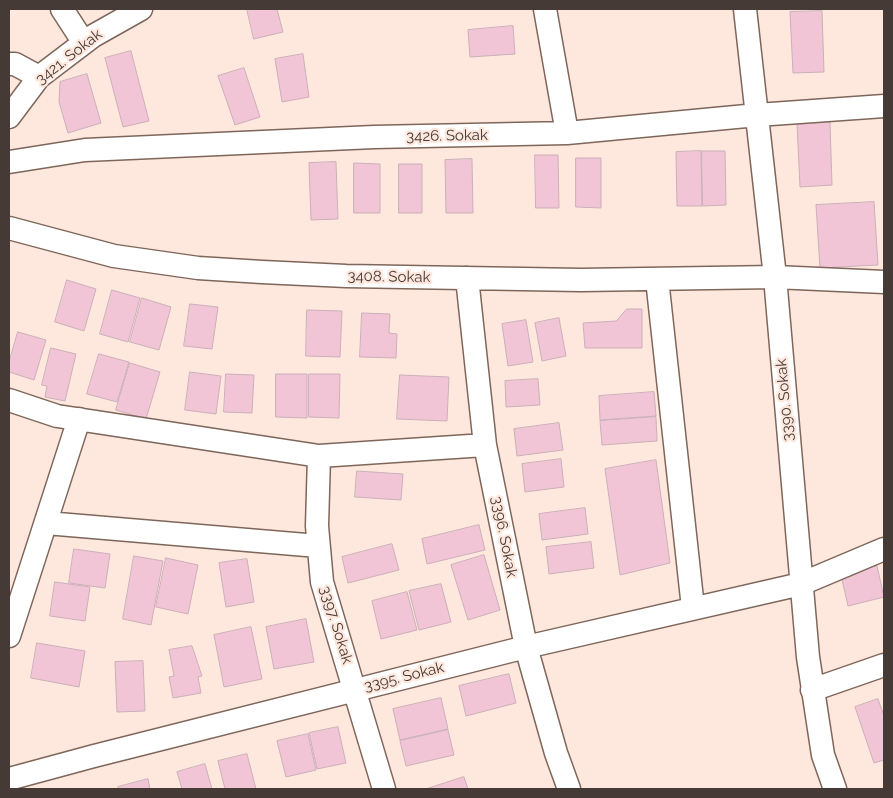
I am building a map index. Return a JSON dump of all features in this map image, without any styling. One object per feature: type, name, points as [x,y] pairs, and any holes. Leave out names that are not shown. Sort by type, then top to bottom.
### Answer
[{"type":"street","points":[[62,9],[84,43]]},
{"type":"street","name":"3421. Sokak","points":[[9,117],[39,77],[84,43],[141,9]]},
{"type":"street","points":[[545,9],[567,134]]},
{"type":"street","name":"3390. Sokak","points":[[745,9],[775,277],[812,690],[823,756],[835,789]]},
{"type":"street","points":[[9,64],[15,64],[39,77]]},
{"type":"street","name":"3426. Sokak","points":[[9,162],[85,150],[374,137],[567,134],[757,115],[884,106]]},
{"type":"street","name":"3408. Sokak","points":[[9,228],[114,256],[198,268],[346,276],[581,280],[775,277],[884,282]]},
{"type":"street","name":"3396. Sokak","points":[[466,278],[485,445],[526,647],[556,753],[569,789]]},
{"type":"street","points":[[657,279],[693,608]]},
{"type":"street","points":[[9,400],[57,416],[319,456],[485,445]]},
{"type":"street","points":[[9,636],[79,419]]},
{"type":"street","name":"3397. Sokak","points":[[319,456],[317,526],[322,582],[384,789]]},
{"type":"street","points":[[46,523],[318,546]]},
{"type":"street","name":"3395. Sokak","points":[[9,779],[526,647],[802,584],[884,549]]},
{"type":"street","points":[[812,690],[884,664]]},
{"type":"building","points":[[247,9],[277,9],[283,32],[254,39]]},
{"type":"building","points":[[822,11],[824,72],[793,73],[790,12]]},
{"type":"building","points":[[513,26],[515,54],[470,57],[468,30]]},
{"type":"building","points":[[131,51],[149,121],[123,127],[105,58]]},
{"type":"building","points":[[303,54],[309,97],[282,102],[275,59]]},
{"type":"building","points":[[244,68],[260,117],[235,125],[218,76]]},
{"type":"building","points":[[87,74],[101,123],[68,133],[59,102],[60,82]]},
{"type":"building","points":[[830,122],[832,185],[800,187],[797,123]]},
{"type":"building","points":[[701,151],[702,206],[677,206],[676,152]]},
{"type":"building","points":[[702,151],[725,151],[726,205],[703,206]]},
{"type":"building","points":[[535,155],[558,155],[559,208],[536,208]]},
{"type":"building","points":[[576,158],[601,158],[601,208],[576,207]]},
{"type":"building","points":[[472,159],[473,213],[446,213],[445,160]]},
{"type":"building","points":[[336,162],[338,219],[311,220],[309,163]]},
{"type":"building","points":[[354,163],[380,164],[380,213],[354,213]]},
{"type":"building","points":[[399,164],[422,164],[422,213],[399,213]]},
{"type":"building","points":[[874,202],[878,265],[820,268],[816,205]]},
{"type":"building","points":[[67,280],[96,289],[84,331],[55,322]]},
{"type":"building","points":[[112,290],[140,298],[128,342],[100,334]]},
{"type":"building","points":[[142,298],[171,307],[159,350],[130,342]]},
{"type":"building","points":[[190,304],[218,307],[212,349],[184,346]]},
{"type":"building","points":[[627,309],[642,309],[642,348],[585,348],[583,323],[616,321]]},
{"type":"building","points":[[307,310],[342,311],[340,357],[306,356]]},
{"type":"building","points":[[362,313],[390,314],[389,333],[397,334],[396,358],[360,357]]},
{"type":"building","points":[[559,318],[566,356],[542,361],[535,323]]},
{"type":"building","points":[[526,320],[533,362],[508,366],[502,324]]},
{"type":"building","points":[[18,332],[46,340],[34,380],[9,372],[9,362]]},
{"type":"building","points":[[51,348],[76,354],[65,401],[45,397],[47,386],[42,385]]},
{"type":"building","points":[[99,354],[129,362],[117,402],[87,394]]},
{"type":"building","points":[[130,363],[160,372],[146,419],[116,410]]},
{"type":"building","points":[[190,372],[221,376],[216,414],[185,410]]},
{"type":"building","points":[[226,374],[254,375],[252,413],[224,412]]},
{"type":"building","points":[[276,374],[307,374],[307,418],[276,417]]},
{"type":"building","points":[[309,374],[340,374],[339,418],[309,417]]},
{"type":"building","points":[[400,375],[449,377],[447,421],[397,419]]},
{"type":"building","points":[[538,379],[540,405],[506,407],[505,381]]},
{"type":"building","points":[[654,392],[656,416],[600,420],[599,396]]},
{"type":"building","points":[[656,417],[657,441],[602,445],[600,421]]},
{"type":"building","points":[[559,423],[563,450],[517,456],[514,429]]},
{"type":"building","points":[[561,459],[564,487],[525,492],[522,464]]},
{"type":"building","points":[[656,460],[670,563],[620,575],[605,469]]},
{"type":"building","points":[[357,471],[403,474],[401,500],[355,497]]},
{"type":"building","points":[[585,508],[588,534],[542,540],[539,514]]},
{"type":"building","points":[[479,525],[485,550],[427,564],[422,539]]},
{"type":"building","points":[[591,542],[594,568],[549,574],[546,547]]},
{"type":"building","points":[[392,544],[399,570],[348,583],[342,557]]},
{"type":"building","points":[[74,549],[110,554],[105,588],[69,583]]},
{"type":"building","points":[[484,555],[500,610],[468,620],[451,565]]},
{"type":"building","points":[[134,556],[163,561],[151,625],[123,619]]},
{"type":"building","points":[[166,558],[198,565],[188,614],[156,607]]},
{"type":"building","points":[[247,559],[254,602],[226,607],[219,563]]},
{"type":"building","points":[[877,566],[884,597],[848,606],[841,575]]},
{"type":"building","points":[[55,582],[90,587],[85,621],[50,616]]},
{"type":"building","points":[[441,584],[451,622],[419,630],[409,591]]},
{"type":"building","points":[[407,592],[417,630],[381,639],[372,601]]},
{"type":"building","points":[[306,619],[314,662],[274,669],[266,627]]},
{"type":"building","points":[[251,627],[262,679],[224,687],[214,635]]},
{"type":"building","points":[[37,643],[85,651],[79,687],[31,678]]},
{"type":"building","points":[[192,646],[202,676],[198,677],[201,693],[173,698],[169,677],[174,676],[169,650]]},
{"type":"building","points":[[143,661],[145,711],[117,712],[115,662]]},
{"type":"building","points":[[509,674],[516,703],[466,716],[459,686]]},
{"type":"building","points":[[441,698],[448,729],[400,740],[393,709]]},
{"type":"building","points":[[878,699],[884,716],[884,760],[874,763],[855,707]]},
{"type":"building","points":[[338,727],[346,763],[317,769],[309,733]]},
{"type":"building","points":[[448,730],[454,755],[406,766],[400,741]]},
{"type":"building","points":[[308,734],[316,770],[286,777],[277,741]]},
{"type":"building","points":[[247,754],[256,789],[225,789],[218,761]]},
{"type":"building","points":[[205,764],[212,789],[182,789],[177,772]]},
{"type":"building","points":[[464,777],[468,789],[426,789]]},
{"type":"building","points":[[148,779],[150,789],[118,789],[118,787]]}]
